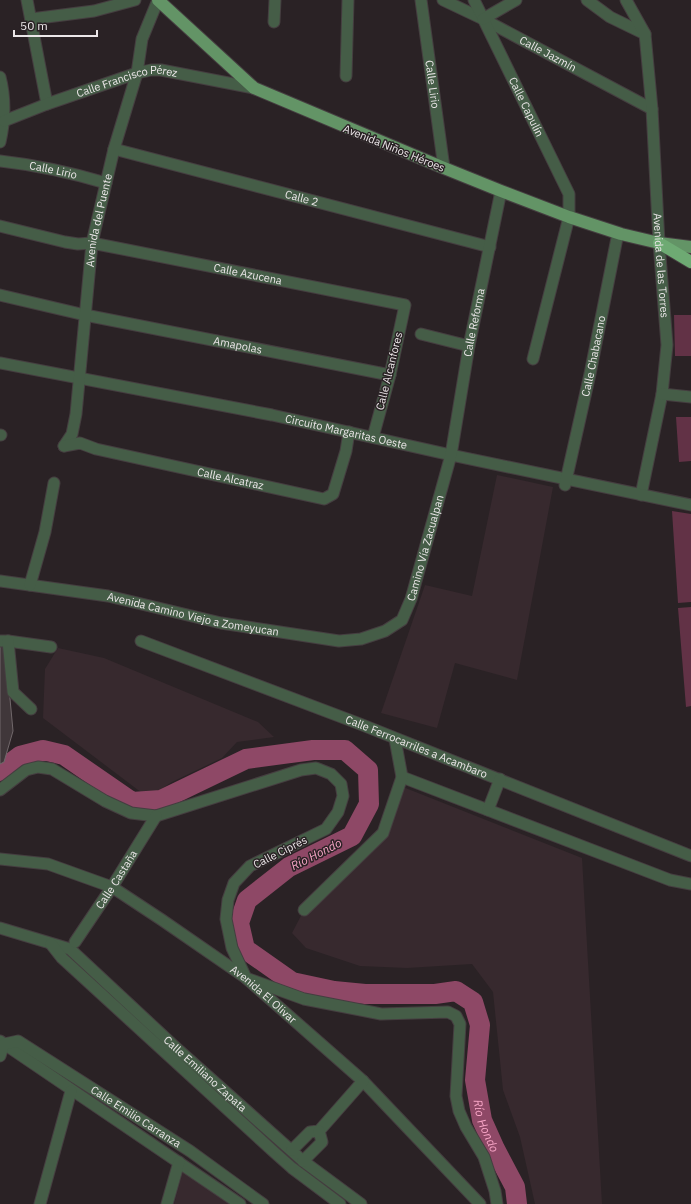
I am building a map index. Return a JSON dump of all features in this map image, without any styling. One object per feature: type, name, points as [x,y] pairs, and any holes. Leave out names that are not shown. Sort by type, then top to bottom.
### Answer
[{"type":"highway","points":[[659,243],[691,262]]},
{"type":"main road","name":"Avenida Niños Héroes","points":[[158,0],[254,88],[338,125],[501,192],[569,217],[618,233],[659,243],[691,247]]},
{"type":"street","points":[[27,0],[47,104]]},
{"type":"street","points":[[31,19],[94,11],[134,0]]},
{"type":"street","name":"Avenida del Puente","points":[[64,446],[72,434],[76,414],[92,243],[114,149],[137,73],[142,39],[158,0]]},
{"type":"street","points":[[274,22],[275,0]]},
{"type":"street","points":[[346,76],[348,0]]},
{"type":"street","name":"Calle Lirio","points":[[421,0],[444,168]]},
{"type":"street","name":"Calle Jazmín","points":[[443,0],[483,19],[652,109]]},
{"type":"street","name":"Calle Capulín","points":[[474,0],[569,194],[569,217],[533,359]]},
{"type":"street","points":[[483,19],[516,0]]},
{"type":"street","points":[[587,0],[610,17],[645,34]]},
{"type":"street","points":[[626,0],[645,34]]},
{"type":"street","name":"Avenida de las Torres","points":[[642,495],[662,394],[667,345],[659,243],[652,109],[645,34]]},
{"type":"street","name":"Calle Francisco Pérez","points":[[4,121],[47,104],[137,73],[151,70],[161,70],[254,88]]},
{"type":"street","points":[[0,142],[4,121],[1,84]]},
{"type":"street","name":"Calle 2","points":[[114,149],[490,247]]},
{"type":"street","name":"Calle Lirio","points":[[0,161],[28,164],[84,176],[106,183]]},
{"type":"street","name":"Calle Reforma","points":[[451,455],[469,346],[501,192]]},
{"type":"street","name":"Calle Azucena","points":[[0,226],[72,243],[92,243],[405,305]]},
{"type":"street","name":"Calle Chabacano","points":[[566,482],[590,374],[618,233]]},
{"type":"street","name":"Amapolas","points":[[0,295],[85,315],[390,374]]},
{"type":"street","name":"Calle Alcanfores","points":[[373,437],[390,374],[405,305]]},
{"type":"street","points":[[420,334],[469,346]]},
{"type":"street","name":"Circuito Margaritas Oeste","points":[[0,362],[272,415],[566,482],[691,505]]},
{"type":"street","points":[[662,394],[691,397]]},
{"type":"street","name":"Calle Alcatraz","points":[[64,446],[80,443],[96,450],[324,499],[333,494],[346,451],[349,432]]},
{"type":"street","name":"Camino Vía Zacualpan","points":[[385,631],[402,620],[411,599],[451,455]]},
{"type":"street","points":[[30,585],[45,532],[54,483]]},
{"type":"street","name":"Avenida Camino Viejo a Zomeyucan","points":[[0,581],[108,596],[221,623],[339,641],[361,639],[385,631]]},
{"type":"street","points":[[31,709],[13,692],[4,641],[51,647]]},
{"type":"street","name":"Calle Ferrocarriles a Acambaro","points":[[141,641],[500,779],[691,856]]},
{"type":"street","points":[[304,910],[383,833],[402,777],[396,739]]},
{"type":"street","name":"Calle Ciprés","points":[[0,790],[26,770],[38,768],[52,769],[105,801],[131,813],[156,816],[301,770],[316,768],[331,774],[341,784],[343,796],[338,812],[326,829],[250,866],[234,883],[228,900],[226,919],[232,948],[246,978]]},
{"type":"street","points":[[402,777],[670,880],[691,884]]},
{"type":"street","points":[[488,810],[500,779]]},
{"type":"street","name":"Calle Castaña","points":[[75,942],[112,887],[156,816]]},
{"type":"street","name":"Avenida El Olivar","points":[[0,859],[48,864],[112,887],[246,978],[362,1081],[480,1204]]},
{"type":"street","name":"Calle Emiliano Zapata","points":[[0,928],[70,949],[173,1045],[303,1161],[361,1204]]},
{"type":"street","name":"Calle Emiliano Zapata","points":[[52,944],[62,958],[288,1164],[340,1204]]},
{"type":"street","points":[[246,978],[304,999],[380,1014],[448,1012],[456,1016],[460,1024],[456,1096],[466,1127],[484,1157],[495,1191],[497,1204]]},
{"type":"street","name":"Calle Emilio Carranza","points":[[2,1042],[18,1041],[190,1151],[263,1204]]},
{"type":"street","points":[[0,1056],[2,1042],[240,1204]]},
{"type":"street","points":[[292,1150],[310,1132],[319,1131],[362,1081]]},
{"type":"street","points":[[40,1204],[71,1090]]},
{"type":"street","points":[[303,1161],[322,1142],[319,1131]]},
{"type":"street","points":[[167,1204],[179,1162]]},
{"type":"shaded area","points":[[674,315],[691,315],[691,356],[675,356]]},
{"type":"shaded area","points":[[676,417],[691,417],[691,461],[679,462]]},
{"type":"shaded area","points":[[497,475],[553,487],[517,680],[455,663],[437,728],[381,713],[425,585],[472,596]]},
{"type":"shaded area","points":[[672,511],[691,514],[691,602],[678,603]]},
{"type":"shaded area","points":[[691,607],[691,706],[686,707],[678,608]]},
{"type":"shaded area","points":[[58,648],[104,658],[258,722],[274,737],[237,742],[222,758],[172,782],[158,791],[142,793],[43,718],[45,669]]},
{"type":"shaded area","points":[[403,787],[582,858],[602,1204],[535,1204],[520,1137],[503,1090],[493,992],[472,964],[407,968],[360,966],[306,948],[292,933],[304,910],[342,882],[385,838]]},
{"type":"shaded area","points":[[183,1171],[230,1204],[174,1204]]},
{"type":"building","points":[[5,645],[13,731],[4,762],[0,764],[0,646]]},
{"type":"waterway","name":"Río Hondo","points":[[0,771],[20,756],[43,750],[64,755],[132,802],[161,800],[246,759],[313,750],[345,750],[368,770],[369,804],[352,836],[289,867],[247,900],[239,923],[245,949],[292,982],[334,991],[365,994],[435,994],[456,991],[473,1002],[480,1025],[475,1080],[482,1120],[515,1187],[517,1204]]}]
